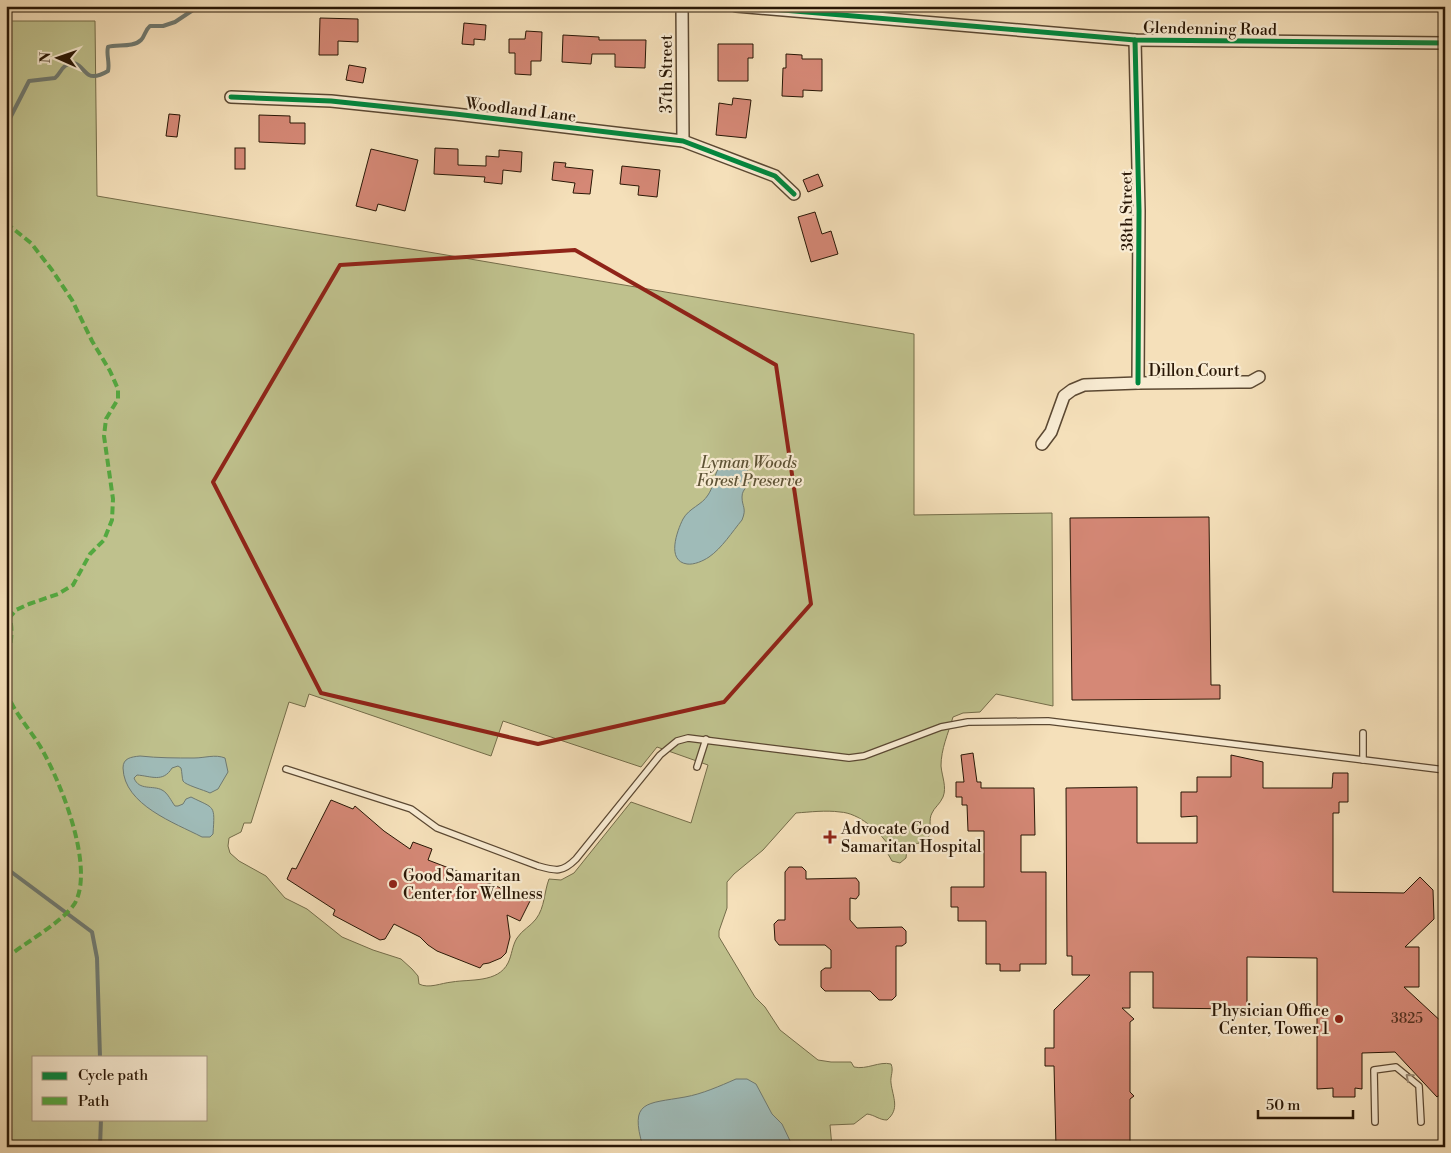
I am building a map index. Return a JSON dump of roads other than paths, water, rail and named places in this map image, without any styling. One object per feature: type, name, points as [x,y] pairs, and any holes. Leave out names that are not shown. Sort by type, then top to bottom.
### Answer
[{"type":"street","name":"37th Street","points":[[682,6],[683,141]]},
{"type":"street","name":"Glendenning Road","points":[[736,6],[1135,40],[1445,43]]},
{"type":"street","name":"38th Street","points":[[1135,40],[1139,211],[1138,383]]},
{"type":"street","name":"Woodland Lane","points":[[231,97],[331,101],[683,141],[774,176],[794,194]]},
{"type":"street","name":"Dillon Court","points":[[1042,444],[1051,432],[1064,396],[1084,385],[1250,382],[1259,377]]},
{"type":"lane","points":[[286,769],[411,809],[437,828],[538,866],[554,870],[563,870],[576,859],[669,746],[677,741],[688,738],[849,758],[864,756],[941,728],[968,722],[1048,721],[1445,770]]},
{"type":"lane","points":[[1363,733],[1363,760]]},
{"type":"lane","points":[[696,767],[706,739]]},
{"type":"lane","points":[[1375,1122],[1374,1070],[1396,1067],[1419,1086],[1421,1122]]},
{"type":"water","points":[[732,459],[747,469],[749,477],[742,495],[744,510],[742,520],[723,545],[709,557],[693,564],[681,562],[675,552],[675,545],[683,519],[708,495],[721,465]]},
{"type":"water","points":[[140,756],[198,758],[217,756],[225,758],[228,772],[218,789],[210,793],[184,783],[181,768],[178,766],[172,768],[165,776],[156,778],[137,775],[134,778],[139,785],[164,791],[175,806],[183,804],[186,799],[191,797],[209,806],[214,817],[213,834],[210,837],[202,837],[165,819],[141,802],[132,792],[126,781],[123,765],[128,759]]},
{"type":"water","points":[[736,1079],[747,1079],[756,1084],[772,1114],[782,1124],[793,1147],[643,1147],[638,1120],[640,1112],[644,1107],[660,1101],[698,1094]]},
{"type":"waterway","points":[[6,126],[29,81],[55,78],[65,66],[73,63],[89,75],[101,74],[108,71],[108,47],[134,44],[142,38],[150,26],[163,26],[175,22],[196,8],[207,6]]},
{"type":"waterway","points":[[6,868],[92,932],[97,958],[100,1056]]},
{"type":"waterway","points":[[100,1147],[101,1120]]},
{"type":"place","name":"Advocate Good Samaritan Hospital","points":[[830,837]]},
{"type":"place","name":"Good Samaritan Center for Wellness","points":[[393,884]]},
{"type":"place","name":"Physician Office Center, Tower 1","points":[[1339,1019]]},
{"type":"park label","name":"Lyman Woods Forest Preserve","points":[[749,471]]}]
